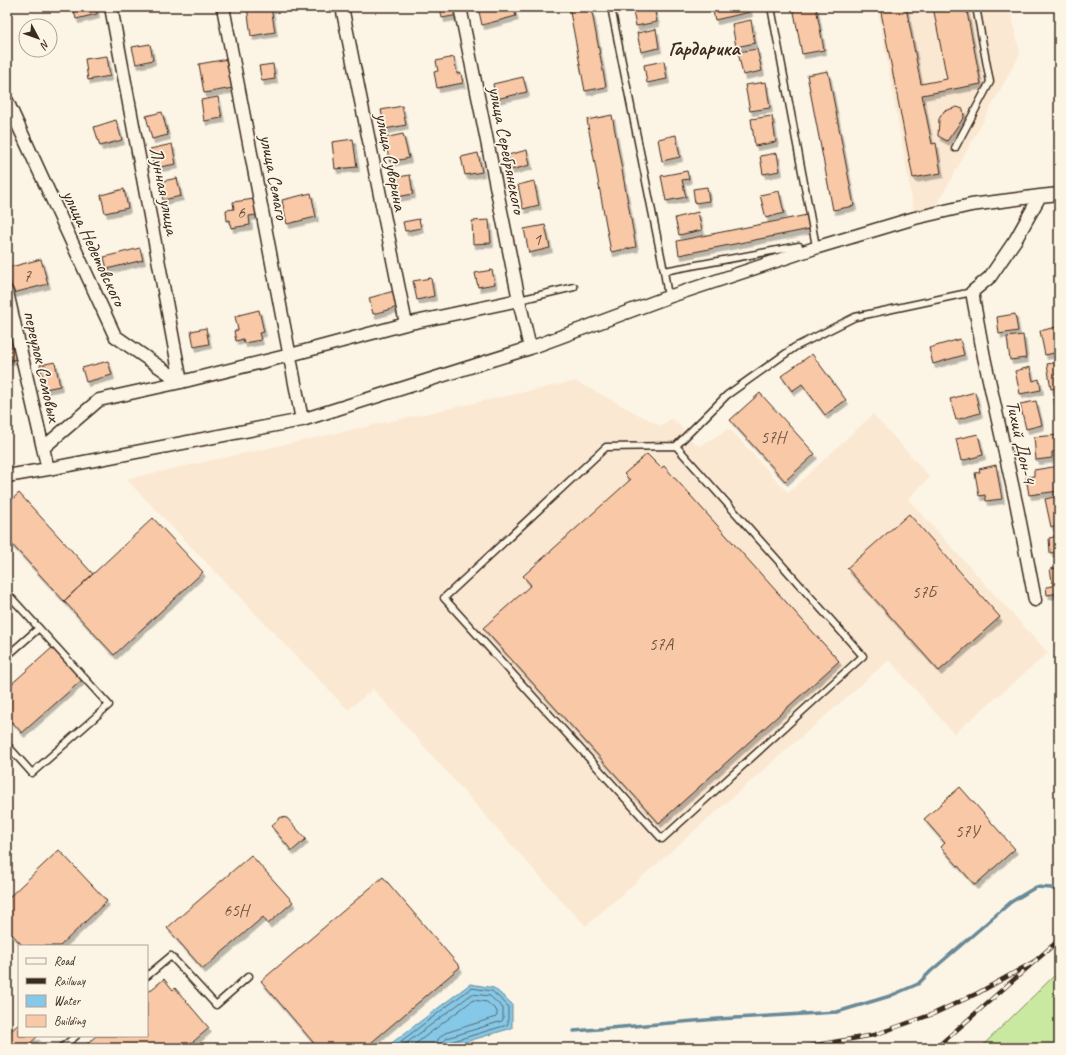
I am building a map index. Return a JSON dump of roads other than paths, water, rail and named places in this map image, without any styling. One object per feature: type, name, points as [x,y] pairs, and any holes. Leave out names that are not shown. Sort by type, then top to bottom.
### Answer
[{"type":"street","name":"Лунная улица","points":[[111,7],[181,382]]},
{"type":"street","name":"улица Семаго","points":[[223,7],[302,420]]},
{"type":"street","name":"улица Суворина","points":[[342,7],[406,324]]},
{"type":"street","name":"улица Серебрянского","points":[[460,7],[518,300],[530,348]]},
{"type":"street","name":"улица Недетовского","points":[[7,101],[115,336],[181,382]]},
{"type":"street","points":[[7,476],[302,420],[530,348],[668,297],[915,214],[971,205],[1059,194]]},
{"type":"street","points":[[972,292],[990,277],[1016,239],[1040,196]]},
{"type":"street","name":"переулок Сомовых","points":[[7,292],[48,469]]},
{"type":"street","name":"Тихий Дон-4","points":[[972,292],[984,357],[1017,507],[1035,600]]},
{"type":"street","points":[[43,448],[99,400],[181,382],[406,324],[518,300]]},
{"type":"lane","points":[[611,7],[668,297]]},
{"type":"lane","points":[[771,7],[814,236],[818,247]]},
{"type":"lane","points":[[955,148],[990,82],[976,7]]},
{"type":"lane","points":[[664,271],[799,246]]},
{"type":"lane","points":[[518,300],[574,287]]},
{"type":"lane","points":[[676,446],[863,656],[662,839],[444,598],[606,447],[676,446],[727,395],[794,347],[855,317],[972,292]]},
{"type":"lane","points":[[7,594],[110,705],[32,773],[7,745]]},
{"type":"lane","points":[[7,656],[39,628]]},
{"type":"lane","points":[[148,975],[171,956],[216,1005],[249,976]]},
{"type":"lane","points":[[61,1048],[75,1037]]},
{"type":"water","points":[[470,984],[494,988],[512,1004],[512,1028],[445,1048],[385,1048]]},
{"type":"waterway","points":[[574,1031],[718,1019],[837,1012],[890,996],[918,984],[1011,902],[1036,887],[1051,888],[1059,892]]},
{"type":"railway","points":[[936,1048],[1059,940]]},
{"type":"railway","points":[[788,1048],[805,1047],[874,1035],[933,1014],[978,993],[1035,961]]},
{"type":"district","name":"Гардарика","points":[[704,48]]}]
